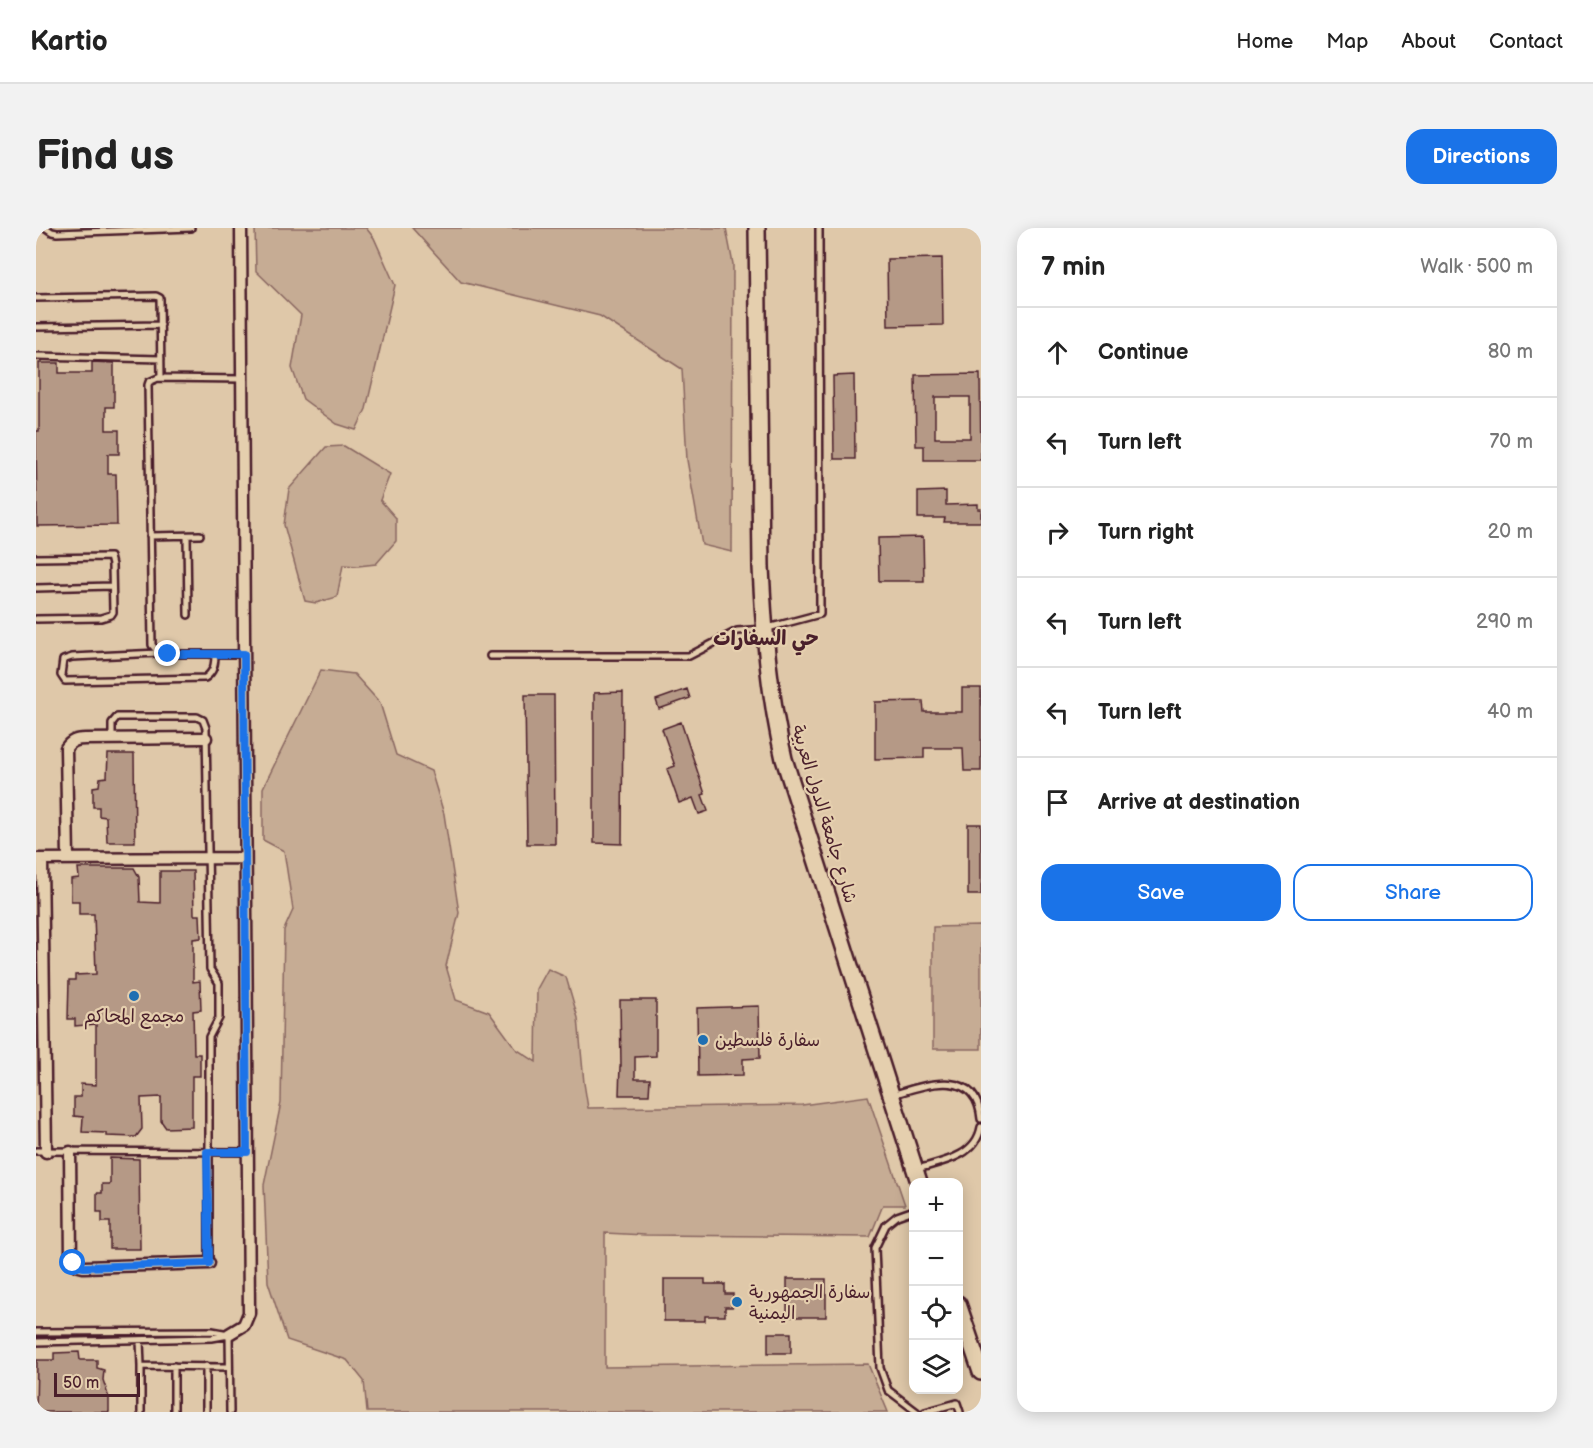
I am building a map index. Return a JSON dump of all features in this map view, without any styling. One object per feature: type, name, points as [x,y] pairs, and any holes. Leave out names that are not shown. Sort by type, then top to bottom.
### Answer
[{"type":"street","points":[[230,1334],[244,1325],[249,1313],[241,228]]},
{"type":"street","name":"شارع جامعة الدول العربية","points":[[757,228],[761,567],[770,691],[784,759],[917,1176]]},
{"type":"street","points":[[68,858],[66,748],[70,743],[76,740],[112,738],[206,738]]},
{"type":"street","points":[[41,1152],[39,859],[245,858]]},
{"type":"street","points":[[70,1152],[71,1260],[73,1263],[84,1267],[209,1263]]},
{"type":"street","points":[[963,1319],[981,1372]]},
{"type":"lane","points":[[46,228],[57,233],[191,228]]},
{"type":"lane","points":[[490,656],[688,656],[737,631],[764,629],[820,614],[819,228]]},
{"type":"lane","points":[[36,298],[156,296],[161,301],[161,378]]},
{"type":"lane","points":[[36,327],[161,325]]},
{"type":"lane","points":[[36,356],[161,359]]},
{"type":"lane","points":[[159,653],[152,645],[148,386],[152,379],[161,378],[243,379]]},
{"type":"lane","points":[[150,536],[200,535]]},
{"type":"lane","points":[[187,536],[188,615]]},
{"type":"lane","points":[[36,558],[110,557],[112,565],[112,612],[107,617],[36,619]]},
{"type":"lane","points":[[36,588],[112,586]]},
{"type":"lane","points":[[215,654],[214,666],[210,675],[205,678],[65,681],[61,675],[63,660],[72,657],[159,653],[244,654]]},
{"type":"lane","points":[[112,738],[112,723],[117,717],[197,717],[203,720],[206,728],[210,969],[219,983],[219,1018],[209,1037],[207,1152],[209,1263]]},
{"type":"lane","points":[[891,1095],[926,1085],[959,1084],[971,1093],[978,1103],[981,1119]]},
{"type":"lane","points":[[917,1176],[965,1153],[980,1134],[981,1127]]},
{"type":"lane","points":[[41,1152],[247,1152]]},
{"type":"lane","points":[[909,1212],[897,1216],[886,1225],[875,1248],[880,1368],[888,1390],[917,1412]]},
{"type":"lane","points":[[36,1332],[212,1331],[230,1334]]},
{"type":"lane","points":[[36,1342],[212,1338],[230,1334]]},
{"type":"lane","points":[[230,1334],[230,1412]]},
{"type":"lane","points":[[140,1340],[141,1412]]},
{"type":"lane","points":[[141,1366],[229,1366]]},
{"type":"lane","points":[[174,1366],[174,1412]]},
{"type":"lane","points":[[206,1366],[206,1412]]},
{"type":"lane","points":[[903,1401],[904,1412]]},
{"type":"lane","points":[[925,1412],[957,1403],[960,1412]]},
{"type":"shaded area","points":[[255,228],[366,228],[374,238],[395,285],[366,409],[356,430],[337,424],[303,399],[292,368],[301,315],[256,271]]},
{"type":"shaded area","points":[[412,228],[726,228],[733,264],[732,552],[702,545],[687,460],[682,369],[600,316],[461,282]]},
{"type":"shaded area","points":[[344,446],[390,474],[380,500],[396,518],[396,541],[376,564],[343,565],[337,597],[316,603],[305,601],[284,525],[289,489],[326,447]]},
{"type":"shaded area","points":[[321,670],[354,674],[380,703],[396,755],[431,771],[444,814],[459,913],[446,966],[456,1000],[489,1012],[516,1049],[536,1062],[537,989],[548,969],[566,977],[578,1018],[588,1108],[802,1105],[868,1096],[905,1205],[883,1205],[870,1237],[605,1233],[605,1367],[868,1364],[888,1412],[367,1412],[364,1381],[347,1360],[287,1340],[268,1282],[264,1185],[281,1103],[284,930],[293,910],[284,851],[263,840],[263,788]]},
{"type":"shaded area","points":[[981,926],[981,1049],[933,1049],[933,927]]},
{"type":"building","points":[[942,258],[943,325],[888,326],[887,259]]},
{"type":"building","points":[[92,362],[114,363],[114,407],[106,407],[106,430],[119,430],[119,454],[108,454],[108,474],[116,474],[117,525],[37,526],[36,431],[39,431],[39,363],[59,363],[59,373],[92,373]]},
{"type":"building","points":[[980,374],[981,460],[924,460],[924,446],[916,446],[915,375]],"holes":[[[935,397],[970,397],[970,438],[935,438]]]},
{"type":"building","points":[[854,375],[855,459],[834,459],[833,376]]},
{"type":"building","points":[[946,491],[946,505],[978,504],[978,509],[981,509],[981,522],[944,522],[945,518],[918,518],[918,492]]},
{"type":"building","points":[[923,537],[924,581],[879,581],[878,538]]},
{"type":"building","points":[[962,688],[981,688],[981,771],[964,771],[963,748],[924,748],[924,758],[875,759],[875,702],[923,701],[924,712],[962,712]]},
{"type":"building","points":[[687,689],[690,698],[659,709],[656,700]]},
{"type":"building","points":[[623,692],[622,844],[594,843],[594,693]]},
{"type":"building","points":[[525,695],[554,695],[555,844],[527,844]]},
{"type":"building","points":[[681,722],[705,794],[702,795],[708,811],[699,814],[693,798],[679,803],[667,769],[675,766],[662,729]]},
{"type":"building","points":[[108,754],[134,754],[135,842],[107,842],[106,817],[99,816],[99,807],[93,807],[93,787],[99,786],[100,778],[107,777]]},
{"type":"building","points":[[968,824],[981,824],[981,895],[968,895]]},
{"type":"building","name":"مجمع المحاكم","points":[[78,868],[134,868],[139,877],[140,902],[160,903],[160,871],[193,871],[194,915],[200,915],[201,938],[193,939],[193,982],[200,981],[201,1010],[193,1011],[194,1054],[200,1054],[200,1076],[192,1076],[192,1127],[166,1128],[161,1121],[161,1097],[141,1098],[142,1129],[136,1137],[82,1132],[83,1117],[74,1116],[74,1097],[81,1097],[81,1084],[96,1085],[96,1024],[75,1026],[75,1019],[68,1019],[69,980],[75,980],[75,975],[96,974],[94,914],[79,914],[79,901],[71,901],[71,879],[79,878]]},
{"type":"building","points":[[620,1000],[656,1000],[656,1056],[635,1057],[635,1079],[650,1079],[649,1095],[619,1095]]},
{"type":"building","points":[[759,1006],[760,1058],[743,1059],[743,1075],[698,1076],[697,1008]]},
{"type":"building","points":[[110,1158],[139,1159],[140,1249],[110,1249],[110,1222],[102,1222],[102,1212],[97,1212],[97,1193],[102,1193],[102,1184],[110,1184]]},
{"type":"building","points":[[664,1279],[705,1279],[705,1284],[725,1284],[725,1294],[733,1294],[733,1307],[725,1307],[725,1316],[705,1316],[705,1321],[664,1321]]},
{"type":"building","points":[[787,1279],[826,1279],[826,1317],[787,1317]]},
{"type":"building","points":[[768,1333],[791,1333],[791,1353],[768,1353]]},
{"type":"building","points":[[79,1352],[80,1360],[97,1360],[97,1368],[104,1370],[103,1380],[109,1398],[109,1412],[36,1412],[37,1360],[54,1360],[54,1353]]},
{"type":"place","name":"مجمع المحاكم","points":[[134,996]]},
{"type":"place","name":"سفارة فلسطين","points":[[703,1040]]},
{"type":"place","name":"سفارة الجمهورية اليمنية","points":[[737,1302]]},
{"type":"district","name":"حي السفارات","points":[[766,639]]},
{"type":"route","points":[[73,1263],[84,1267],[209,1263],[207,1152],[247,1152],[244,654],[168,654]]}]
